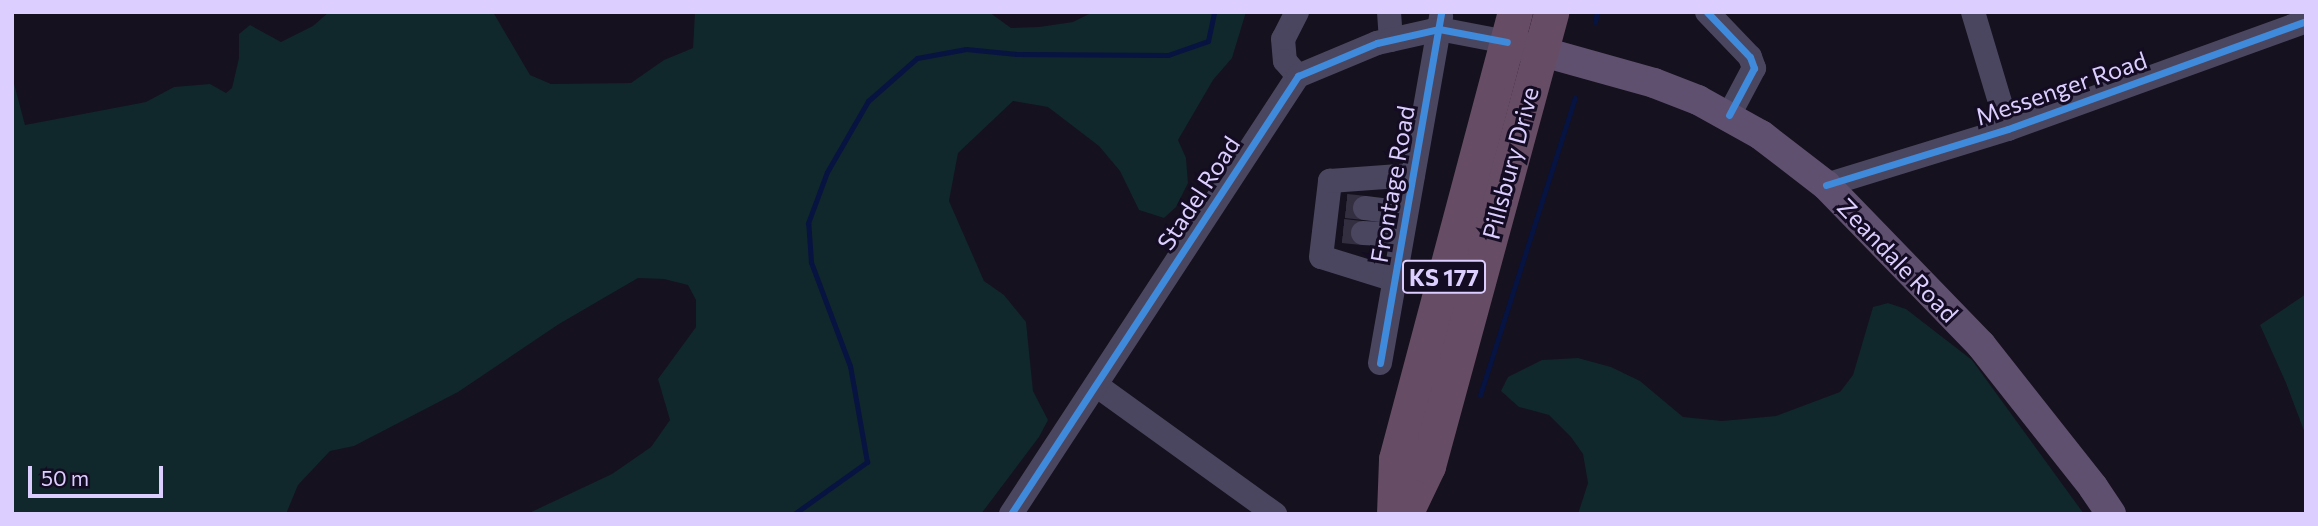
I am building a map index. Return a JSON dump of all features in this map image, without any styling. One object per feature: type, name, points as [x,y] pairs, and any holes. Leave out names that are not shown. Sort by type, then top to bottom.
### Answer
[{"type":"highway","name":"Pillsbury Drive","points":[[1405,514],[1428,466],[1551,12]]},
{"type":"highway","name":"Pillsbury Drive","points":[[1394,514],[1396,459],[1511,27]]},
{"type":"main road","name":"Zeandale Road","points":[[1511,27],[1541,50],[1654,83],[1729,115],[1761,135],[1826,186],[1981,345],[2093,486],[2111,514]]},
{"type":"street","points":[[1297,12],[1283,39],[1285,61],[1298,76],[1440,21],[1511,27]]},
{"type":"street","points":[[1389,12],[1391,40]]},
{"type":"street","points":[[1707,12],[1750,57],[1755,68],[1729,115]]},
{"type":"street","points":[[1973,12],[2008,129]]},
{"type":"street","name":"Frontage Road","points":[[1380,363],[1440,21]]},
{"type":"street","name":"Messenger Road","points":[[1826,186],[2008,129],[2306,21]]},
{"type":"street","name":"Stadel Road","points":[[1012,514],[1298,76]]},
{"type":"street","points":[[1345,219],[1330,181],[1413,175]]},
{"type":"street","points":[[1345,219],[1404,224]]},
{"type":"street","points":[[1345,219],[1321,257],[1395,280]]},
{"type":"street","points":[[1096,385],[1275,514]]},
{"type":"green space","points":[[329,12],[493,12],[530,75],[551,84],[631,83],[664,60],[693,48],[695,12],[989,12],[1011,28],[1073,22],[1093,12],[1246,12],[1232,58],[1213,80],[1178,140],[1186,158],[1188,183],[1176,207],[1164,218],[1139,210],[1120,171],[1099,146],[1048,107],[1013,101],[958,153],[949,201],[984,281],[1004,295],[1026,322],[1033,391],[1048,420],[1039,437],[981,514],[527,514],[612,474],[651,447],[670,420],[658,379],[696,327],[696,300],[688,285],[664,279],[638,278],[559,324],[458,392],[354,446],[330,451],[298,485],[286,514],[12,514],[12,76],[25,125],[146,102],[174,87],[210,84],[226,93],[232,88],[239,58],[239,34],[250,25],[281,42],[313,26]]},
{"type":"green space","points":[[2306,294],[2306,436],[2260,325]]},
{"type":"green space","points":[[1888,303],[1906,309],[1972,360],[2084,514],[1578,514],[1588,483],[1583,454],[1571,437],[1549,415],[1519,407],[1501,391],[1508,377],[1542,360],[1578,358],[1611,367],[1640,381],[1683,417],[1722,421],[1776,416],[1840,392],[1853,375],[1873,307]]},
{"type":"waterway","points":[[794,514],[867,462],[850,366],[811,262],[808,223],[827,172],[868,101],[917,58],[966,49],[1017,54],[1168,55],[1208,41],[1214,12]]},
{"type":"waterway","points":[[1595,22],[1597,12]]},
{"type":"waterway","points":[[1480,395],[1575,98]]},
{"type":"tunnel","points":[[1346,206],[1365,208]]},
{"type":"tunnel","points":[[1343,231],[1363,233]]},
{"type":"cycle path","points":[[1380,363],[1441,12]]},
{"type":"cycle path","points":[[1707,12],[1750,57],[1754,68],[1729,115]]},
{"type":"cycle path","points":[[1826,185],[2008,129],[2306,21]]},
{"type":"cycle path","points":[[1011,514],[1298,76],[1377,43],[1439,29],[1507,42]]}]
